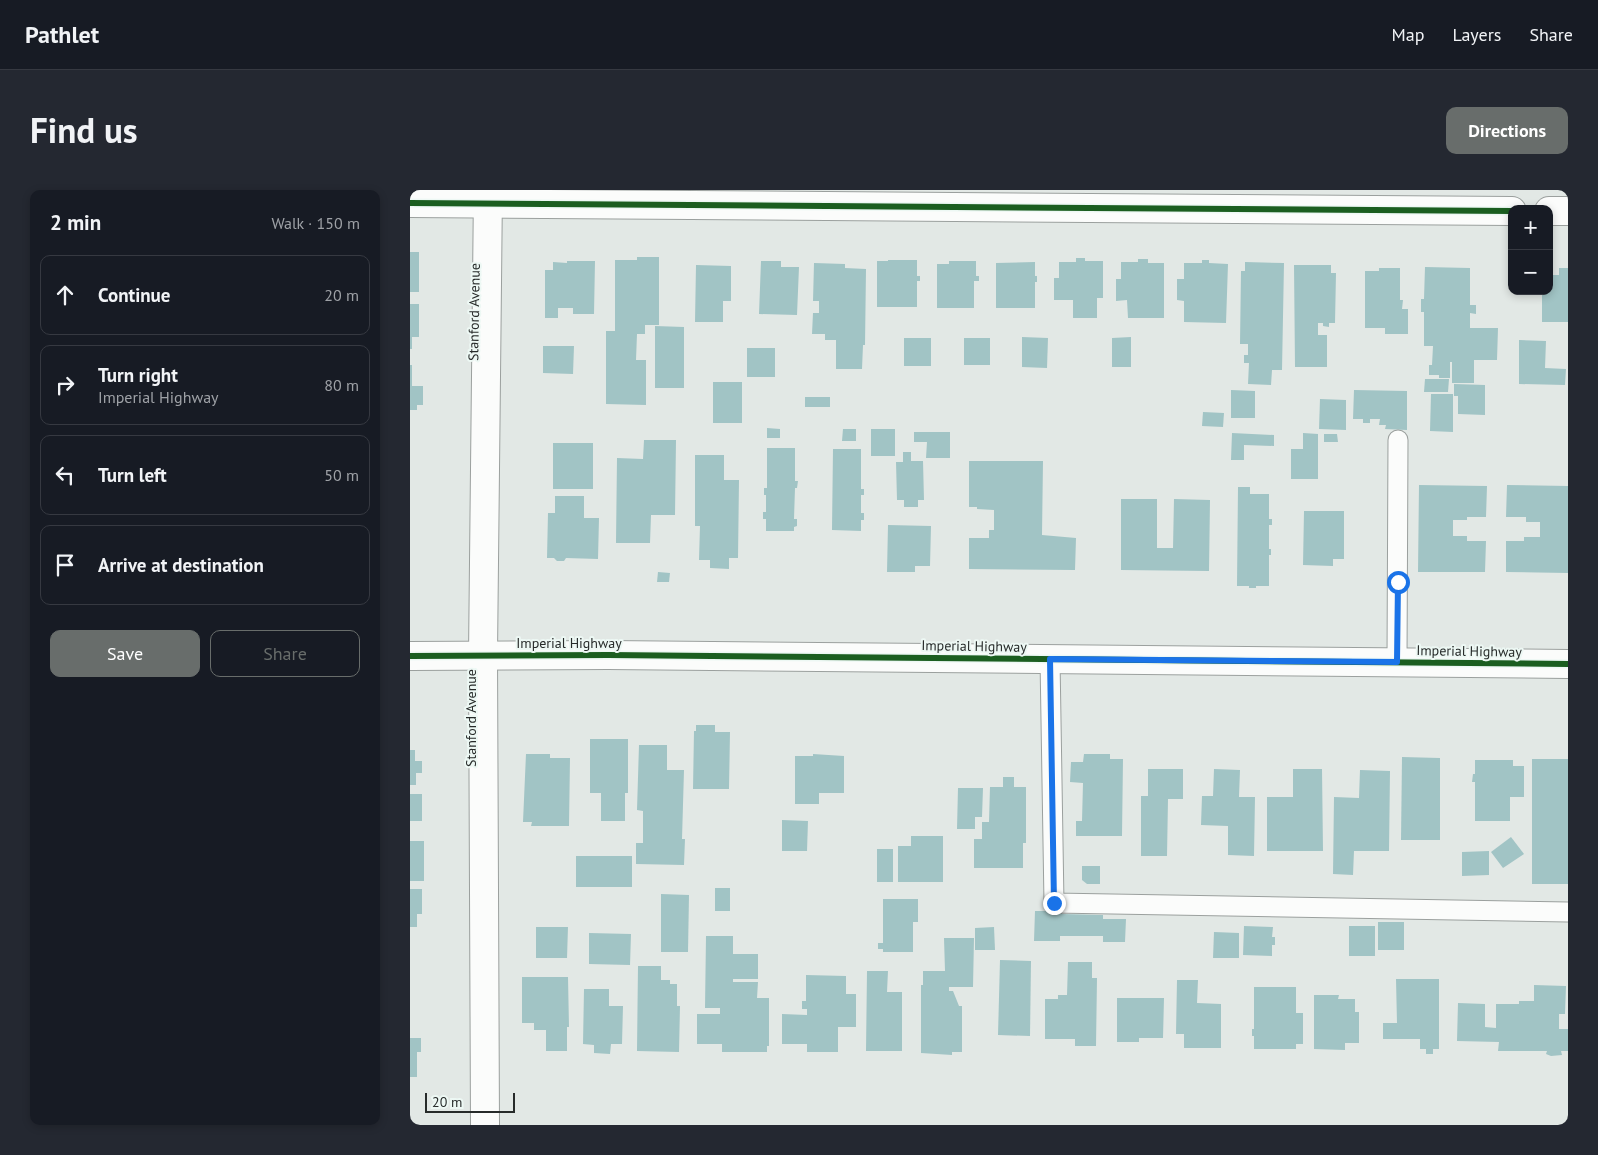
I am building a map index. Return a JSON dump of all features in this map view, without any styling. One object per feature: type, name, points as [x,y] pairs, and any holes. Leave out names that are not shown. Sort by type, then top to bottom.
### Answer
[{"type":"street","points":[[410,204],[488,197],[1508,211]]},
{"type":"street","name":"Stanford Avenue","points":[[485,1125],[483,655],[488,197]]},
{"type":"street","points":[[1553,211],[1568,211]]},
{"type":"street","name":"Imperial Highway","points":[[410,656],[608,655],[1568,664]]},
{"type":"lane","points":[[1397,662],[1398,440]]},
{"type":"lane","points":[[1050,659],[1054,903],[1568,912]]},
{"type":"building","points":[[410,252],[419,252],[419,292],[410,292]]},
{"type":"building","points":[[637,257],[659,257],[659,325],[645,325],[645,334],[637,334],[636,360],[646,360],[646,405],[606,404],[606,331],[615,331],[615,260],[637,260]]},
{"type":"building","points":[[1076,258],[1085,258],[1085,261],[1103,261],[1103,298],[1097,298],[1097,318],[1073,318],[1073,300],[1054,300],[1054,278],[1059,278],[1059,262],[1076,262]]},
{"type":"building","points":[[1138,259],[1148,259],[1148,263],[1164,263],[1164,318],[1128,318],[1127,300],[1116,301],[1116,279],[1121,279],[1121,262],[1138,262]]},
{"type":"building","points":[[917,260],[917,276],[920,276],[920,281],[917,281],[917,307],[877,307],[877,261]]},
{"type":"building","points":[[1202,260],[1209,260],[1209,263],[1228,264],[1226,323],[1184,322],[1184,301],[1177,300],[1177,279],[1184,279],[1184,263],[1202,263]]},
{"type":"building","points":[[567,261],[595,261],[594,314],[573,314],[573,308],[558,308],[558,318],[545,318],[545,270],[553,270],[553,262],[567,263]]},
{"type":"building","points":[[761,261],[781,261],[781,267],[799,267],[797,315],[759,314]]},
{"type":"building","points":[[949,261],[976,261],[976,276],[979,276],[979,281],[974,281],[974,308],[937,308],[937,264],[949,264]]},
{"type":"building","points":[[1035,262],[1037,282],[1035,282],[1035,308],[996,308],[996,263]]},
{"type":"building","points":[[1245,262],[1284,263],[1282,370],[1272,370],[1271,385],[1248,384],[1249,363],[1244,363],[1244,355],[1248,355],[1248,344],[1240,344],[1241,271],[1245,271]]},
{"type":"building","points":[[814,263],[845,264],[845,268],[866,269],[865,345],[863,345],[862,369],[836,369],[836,340],[825,340],[825,334],[812,334],[813,313],[819,313],[819,301],[813,301]]},
{"type":"building","points":[[696,265],[731,266],[731,301],[723,301],[723,322],[695,322]]},
{"type":"building","points":[[1294,265],[1331,265],[1331,273],[1336,273],[1335,323],[1329,323],[1329,327],[1323,326],[1323,323],[1318,323],[1318,335],[1327,335],[1327,367],[1295,367]]},
{"type":"building","points":[[1425,267],[1470,268],[1470,305],[1476,305],[1476,314],[1470,313],[1470,328],[1498,328],[1497,360],[1474,360],[1474,383],[1452,383],[1452,362],[1450,362],[1450,378],[1439,378],[1439,375],[1429,375],[1429,365],[1432,365],[1433,346],[1424,346],[1424,312],[1421,312],[1421,299],[1424,299]]},
{"type":"building","points":[[1379,268],[1400,268],[1400,300],[1403,300],[1402,309],[1408,309],[1408,334],[1385,334],[1385,328],[1365,328],[1365,271],[1379,271]]},
{"type":"building","points":[[1559,268],[1568,268],[1568,322],[1542,322],[1542,295],[1553,295],[1553,275],[1559,275]]},
{"type":"building","points":[[410,304],[419,304],[419,337],[412,337],[412,349],[410,349]]},
{"type":"building","points":[[655,326],[684,327],[684,388],[655,388]]},
{"type":"building","points":[[1022,337],[1048,338],[1047,368],[1022,367]]},
{"type":"building","points":[[1131,337],[1131,367],[1112,367],[1112,338]]},
{"type":"building","points":[[904,338],[931,338],[931,366],[904,366]]},
{"type":"building","points":[[964,338],[990,338],[990,365],[964,365]]},
{"type":"building","points":[[1519,340],[1546,341],[1545,368],[1566,369],[1565,385],[1519,384]]},
{"type":"building","points":[[543,346],[574,346],[573,374],[543,373]]},
{"type":"building","points":[[747,348],[775,348],[775,377],[747,377]]},
{"type":"building","points":[[410,365],[412,365],[412,386],[423,386],[423,405],[417,405],[417,410],[410,410]]},
{"type":"building","points":[[1425,379],[1449,379],[1448,392],[1424,392]]},
{"type":"building","points":[[713,382],[742,382],[742,423],[713,423]]},
{"type":"building","points":[[1454,384],[1485,385],[1485,415],[1458,414],[1458,396],[1454,396]]},
{"type":"building","points":[[1231,390],[1255,391],[1255,418],[1231,418]]},
{"type":"building","points":[[1354,390],[1407,391],[1407,430],[1385,429],[1386,425],[1379,425],[1380,419],[1370,419],[1370,423],[1363,423],[1363,419],[1353,419]]},
{"type":"building","points":[[1431,394],[1453,394],[1453,432],[1430,431]]},
{"type":"building","points":[[805,397],[830,397],[830,407],[805,407]]},
{"type":"building","points":[[1320,399],[1346,400],[1346,430],[1319,429]]},
{"type":"building","points":[[1203,412],[1224,413],[1223,427],[1202,426]]},
{"type":"building","points":[[767,428],[780,429],[780,438],[767,438]]},
{"type":"building","points":[[843,429],[856,429],[856,441],[842,441]]},
{"type":"building","points":[[871,429],[895,429],[895,456],[871,456]]},
{"type":"building","points":[[914,432],[950,432],[950,458],[926,458],[927,442],[914,442]]},
{"type":"building","points":[[1232,433],[1274,435],[1274,446],[1244,445],[1244,460],[1231,460]]},
{"type":"building","points":[[1303,433],[1318,434],[1318,479],[1291,479],[1291,449],[1303,449]]},
{"type":"building","points":[[1324,434],[1337,434],[1338,442],[1324,442]]},
{"type":"building","points":[[644,440],[676,440],[675,515],[651,515],[650,543],[616,543],[617,458],[643,459]]},
{"type":"building","points":[[553,443],[593,443],[593,489],[553,489]]},
{"type":"building","points":[[767,448],[795,448],[795,481],[798,481],[797,488],[795,488],[794,519],[797,519],[797,526],[794,527],[794,531],[766,531],[766,519],[763,519],[763,512],[766,512],[764,488],[767,488]]},
{"type":"building","points":[[833,449],[861,449],[861,489],[864,489],[864,495],[861,495],[861,513],[864,513],[864,520],[861,520],[861,531],[832,530]]},
{"type":"building","points":[[903,452],[911,452],[911,461],[923,461],[924,500],[918,500],[918,507],[904,507],[904,500],[897,500],[896,462],[903,462]]},
{"type":"building","points":[[695,455],[724,455],[724,480],[739,480],[738,558],[729,558],[729,569],[710,568],[710,560],[699,560],[700,526],[695,526]]},
{"type":"building","points":[[969,461],[1043,461],[1042,535],[1076,538],[1075,570],[969,569],[969,538],[989,538],[989,530],[994,530],[994,510],[969,507]]},
{"type":"building","points":[[1419,485],[1487,486],[1486,517],[1467,517],[1467,520],[1453,520],[1453,536],[1467,536],[1467,541],[1486,541],[1485,572],[1418,572]]},
{"type":"building","points":[[1507,485],[1568,486],[1568,573],[1506,572],[1506,541],[1524,541],[1524,537],[1540,537],[1540,522],[1526,522],[1526,517],[1506,517]]},
{"type":"building","points":[[1238,487],[1250,487],[1250,494],[1269,494],[1269,519],[1272,519],[1272,525],[1269,525],[1269,549],[1271,549],[1271,555],[1269,555],[1269,586],[1249,588],[1249,586],[1237,586]]},
{"type":"building","points":[[555,496],[584,496],[584,518],[599,518],[598,559],[566,558],[564,561],[557,561],[554,558],[547,558],[548,513],[555,513]]},
{"type":"building","points":[[1121,499],[1157,499],[1157,548],[1173,548],[1174,499],[1210,500],[1209,571],[1121,570]]},
{"type":"building","points":[[1304,511],[1344,511],[1344,559],[1333,559],[1333,566],[1303,565]]},
{"type":"building","points":[[888,525],[931,526],[930,566],[915,566],[915,572],[887,572]]},
{"type":"building","points":[[658,572],[670,573],[669,582],[657,582]]},
{"type":"building","points":[[696,725],[715,725],[715,732],[730,732],[729,789],[693,789],[694,731],[696,731]]},
{"type":"building","points":[[590,739],[628,739],[628,793],[625,793],[625,821],[601,821],[601,793],[590,793]]},
{"type":"building","points":[[639,745],[667,745],[667,770],[684,770],[682,839],[685,839],[684,865],[636,864],[636,843],[643,843],[643,811],[637,810]]},
{"type":"building","points":[[410,750],[415,750],[415,761],[422,761],[422,773],[416,773],[416,785],[410,785]]},
{"type":"building","points":[[526,754],[550,754],[550,758],[570,758],[569,826],[531,826],[532,822],[523,822]]},
{"type":"building","points":[[813,754],[844,756],[844,793],[819,793],[819,804],[795,804],[795,756],[813,756]]},
{"type":"building","points":[[1084,754],[1110,754],[1110,759],[1123,759],[1122,836],[1076,836],[1076,821],[1082,821],[1083,783],[1070,782],[1071,762],[1083,762]]},
{"type":"building","points":[[1402,757],[1440,758],[1440,840],[1401,840]]},
{"type":"building","points":[[1532,759],[1568,759],[1568,884],[1532,884]]},
{"type":"building","points":[[1475,760],[1513,760],[1513,766],[1524,766],[1524,797],[1510,797],[1510,821],[1475,821],[1475,782],[1472,782],[1473,774],[1475,774]]},
{"type":"building","points":[[1148,769],[1183,769],[1183,799],[1168,799],[1167,856],[1141,856],[1141,796],[1148,796]]},
{"type":"building","points":[[1214,769],[1240,770],[1239,797],[1255,797],[1254,856],[1228,855],[1228,826],[1201,825],[1202,796],[1213,796]]},
{"type":"building","points":[[1293,769],[1322,769],[1323,851],[1267,851],[1267,797],[1293,797]]},
{"type":"building","points":[[1360,770],[1390,771],[1389,851],[1354,851],[1353,875],[1333,874],[1334,797],[1359,798]]},
{"type":"building","points":[[1003,777],[1014,777],[1014,787],[1026,787],[1026,843],[1023,843],[1023,868],[974,868],[974,839],[982,839],[982,822],[989,822],[990,787],[1003,787]]},
{"type":"building","points":[[958,788],[983,788],[982,817],[975,817],[975,829],[957,829]]},
{"type":"building","points":[[410,794],[422,794],[422,821],[410,821]]},
{"type":"building","points":[[782,820],[808,821],[807,851],[782,851]]},
{"type":"building","points":[[911,836],[943,836],[943,882],[898,882],[898,846],[911,846]]},
{"type":"building","points":[[1511,837],[1524,854],[1503,868],[1491,852]]},
{"type":"building","points":[[410,841],[424,841],[424,881],[410,881]]},
{"type":"building","points":[[877,849],[893,849],[893,882],[877,882]]},
{"type":"building","points":[[1489,851],[1489,875],[1462,876],[1462,852]]},
{"type":"building","points":[[576,856],[632,856],[632,887],[576,887]]},
{"type":"building","points":[[1082,866],[1100,866],[1100,884],[1087,884],[1082,880]]},
{"type":"building","points":[[715,888],[730,888],[730,911],[715,911]]},
{"type":"building","points":[[410,889],[422,889],[422,914],[417,914],[417,927],[410,927]]},
{"type":"building","points":[[661,894],[689,895],[688,952],[661,952]]},
{"type":"building","points":[[883,899],[918,899],[918,922],[913,922],[913,952],[883,952],[883,949],[878,949],[878,943],[883,943]]},
{"type":"building","points":[[1035,911],[1062,911],[1062,914],[1103,915],[1103,919],[1126,919],[1125,942],[1103,942],[1103,936],[1060,936],[1060,941],[1034,941]]},
{"type":"building","points":[[1378,922],[1404,922],[1404,950],[1378,950]]},
{"type":"building","points":[[1244,926],[1273,927],[1272,937],[1275,937],[1275,945],[1272,945],[1272,956],[1243,955]]},
{"type":"building","points":[[1349,926],[1375,926],[1375,956],[1349,956]]},
{"type":"building","points":[[536,927],[568,927],[567,958],[536,958]]},
{"type":"building","points":[[994,927],[995,950],[975,950],[975,928]]},
{"type":"building","points":[[1214,932],[1239,933],[1239,958],[1213,958]]},
{"type":"building","points":[[589,933],[631,934],[630,965],[589,964]]},
{"type":"building","points":[[706,936],[733,936],[733,954],[758,954],[758,979],[733,979],[733,982],[758,982],[757,998],[769,998],[769,1046],[767,1046],[767,1052],[722,1052],[722,1044],[697,1044],[697,1014],[720,1014],[720,1008],[705,1008]]},
{"type":"building","points":[[944,938],[974,938],[973,987],[949,987],[949,991],[953,991],[959,1006],[962,1006],[962,1052],[952,1052],[952,1055],[921,1053],[921,985],[923,985],[923,971],[945,971]]},
{"type":"building","points":[[1000,960],[1031,961],[1030,1036],[998,1035]]},
{"type":"building","points":[[1068,962],[1092,962],[1092,978],[1097,978],[1096,1046],[1075,1046],[1075,1039],[1045,1039],[1045,999],[1058,999],[1058,995],[1067,995]]},
{"type":"building","points":[[638,966],[661,966],[661,980],[670,980],[670,984],[677,984],[677,1006],[680,1006],[679,1052],[637,1051]]},
{"type":"building","points":[[867,971],[888,971],[887,992],[902,992],[902,1051],[866,1051]]},
{"type":"building","points":[[806,975],[846,976],[846,994],[856,994],[856,1027],[838,1027],[838,1052],[807,1052],[807,1044],[782,1044],[782,1014],[807,1015],[807,1009],[802,1009],[802,1001],[806,1001]]},
{"type":"building","points":[[522,977],[568,977],[569,1027],[567,1027],[567,1051],[546,1051],[546,1030],[534,1030],[534,1023],[522,1023]]},
{"type":"building","points":[[1396,979],[1439,979],[1439,1049],[1433,1049],[1433,1054],[1426,1054],[1426,1049],[1420,1049],[1420,1039],[1383,1039],[1383,1023],[1397,1023]]},
{"type":"building","points":[[1177,980],[1198,980],[1197,1003],[1221,1004],[1221,1048],[1184,1048],[1184,1034],[1176,1034]]},
{"type":"building","points":[[1534,985],[1566,986],[1565,1014],[1559,1014],[1559,1029],[1568,1029],[1568,1051],[1561,1051],[1562,1055],[1551,1056],[1546,1054],[1547,1051],[1498,1051],[1499,1042],[1457,1041],[1458,1003],[1485,1004],[1485,1027],[1496,1028],[1496,1004],[1519,1004],[1519,1001],[1534,1001]]},
{"type":"building","points":[[1254,987],[1296,987],[1296,1013],[1303,1013],[1303,1044],[1296,1044],[1296,1049],[1254,1049],[1252,1029],[1254,1029]]},
{"type":"building","points":[[584,989],[609,989],[609,1006],[623,1006],[622,1044],[611,1044],[610,1054],[594,1053],[594,1045],[583,1044]]},
{"type":"building","points":[[1314,995],[1339,995],[1338,999],[1355,999],[1355,1012],[1359,1012],[1359,1043],[1345,1043],[1345,1050],[1314,1049]]},
{"type":"building","points":[[1117,998],[1164,998],[1163,1038],[1139,1038],[1139,1042],[1117,1042]]},
{"type":"building","points":[[410,1038],[421,1038],[421,1052],[417,1052],[417,1077],[410,1077]]},
{"type":"cycle path","points":[[410,203],[1508,211]]},
{"type":"cycle path","points":[[410,656],[608,655],[1568,664]]},
{"type":"route","points":[[1054,903],[1050,659],[1397,662],[1398,582]]}]
